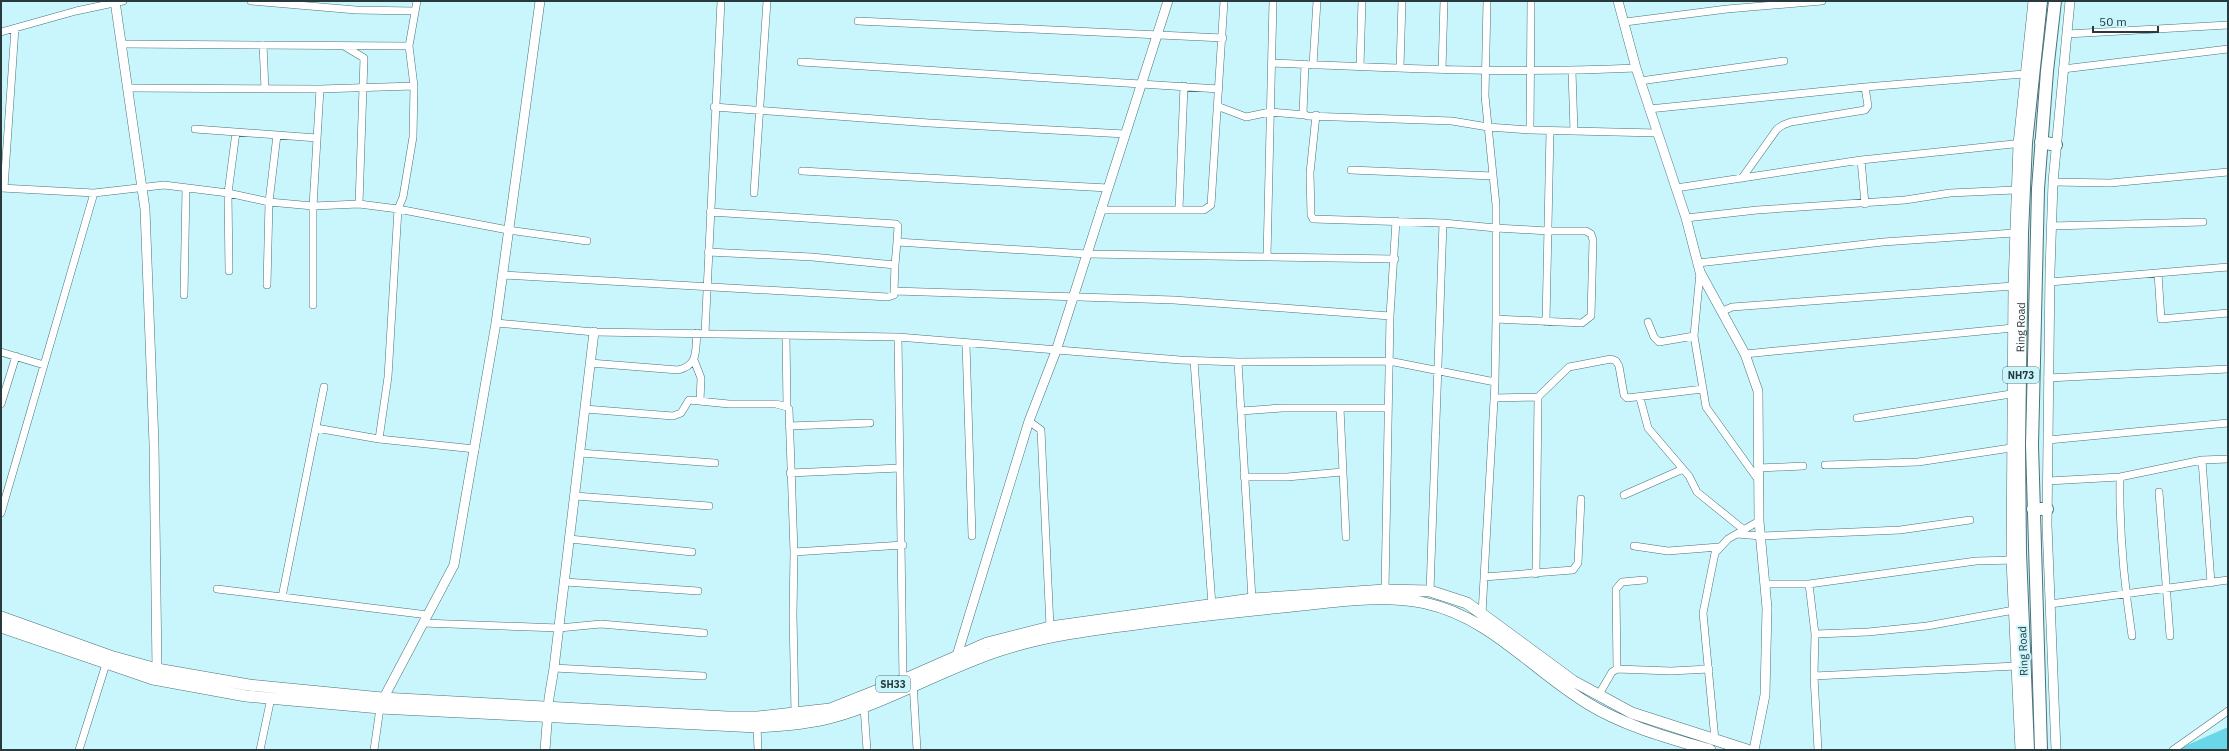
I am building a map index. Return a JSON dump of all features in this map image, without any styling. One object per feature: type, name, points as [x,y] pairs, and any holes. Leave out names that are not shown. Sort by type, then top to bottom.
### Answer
[{"type":"highway","name":"Ring Road","points":[[2028,750],[2015,560],[2016,393],[2022,233],[2022,143],[2041,1]]},
{"type":"highway","name":"Ring Road","points":[[2040,750],[2033,510],[2038,189],[2041,142],[2055,1]]},
{"type":"highway","points":[[2041,142],[2056,144]]},
{"type":"highway","points":[[2016,393],[2034,393]]},
{"type":"highway","points":[[2033,510],[2047,509]]},
{"type":"main road","name":"SH33","points":[[548,711],[757,727],[798,724],[831,718],[913,688],[987,643],[1050,628],[1252,600],[1385,590],[1430,591],[1467,603],[1573,681],[1598,696],[1632,713],[1712,745]]},
{"type":"main road","name":"SH33","points":[[1,627],[106,664],[155,674],[221,692],[272,698],[548,711],[727,717],[795,714],[830,709],[908,678],[1007,648],[1047,638],[1093,630],[1214,614],[1339,602],[1389,599],[1421,602],[1449,608],[1475,621],[1533,661],[1588,704],[1630,724],[1712,745],[1747,750]]},
{"type":"main road","name":"SH33","points":[[1,617],[110,656],[155,674],[381,703]]},
{"type":"street","points":[[115,1],[145,209],[154,444],[155,674]]},
{"type":"street","points":[[1,32],[115,1],[123,1]]},
{"type":"street","points":[[251,1],[356,10],[415,11]]},
{"type":"street","points":[[356,10],[357,1]]},
{"type":"street","points":[[379,439],[388,376],[398,209],[403,197],[413,137],[414,86],[409,46],[417,1]]},
{"type":"street","points":[[374,750],[381,703],[454,565],[496,323],[540,1]]},
{"type":"street","points":[[590,363],[678,370],[691,366],[694,360],[701,333],[707,286],[714,107],[721,1]]},
{"type":"street","points":[[754,193],[767,1]]},
{"type":"street","points":[[955,663],[1029,421],[1056,351],[1074,298],[1100,210],[1126,134],[1168,1]]},
{"type":"street","points":[[1100,210],[1204,210],[1211,205],[1223,38],[1224,1]]},
{"type":"street","points":[[1267,257],[1273,1]]},
{"type":"street","points":[[1313,65],[1317,1]]},
{"type":"street","points":[[1360,66],[1362,1]]},
{"type":"street","points":[[1400,68],[1402,1]]},
{"type":"street","points":[[1442,70],[1444,1]]},
{"type":"street","points":[[1482,614],[1495,382],[1496,318],[1496,228],[1493,176],[1485,96],[1487,1]]},
{"type":"street","points":[[1530,130],[1532,1]]},
{"type":"street","points":[[1618,1],[1636,68],[1686,218],[1699,268],[1745,354],[1758,391],[1759,521],[1768,608],[1765,696],[1754,750]]},
{"type":"street","points":[[1624,22],[1727,9],[1822,1]]},
{"type":"street","points":[[2015,478],[2010,448],[2016,393],[2013,328],[2015,190],[2022,143],[2024,74],[2033,1]]},
{"type":"street","points":[[2056,750],[2047,509],[2048,378],[2053,182],[2070,1]]},
{"type":"street","points":[[858,21],[1223,38]]},
{"type":"street","points":[[2067,34],[2228,25]]},
{"type":"street","points":[[15,28],[2,188],[94,193],[164,185],[228,193],[269,202],[312,206],[359,204],[398,209],[508,230],[587,241]]},
{"type":"street","points":[[122,44],[409,46]]},
{"type":"street","points":[[263,45],[265,89]]},
{"type":"street","points":[[344,46],[364,58],[359,204]]},
{"type":"street","points":[[2063,69],[2228,49]]},
{"type":"street","points":[[1640,81],[1784,61]]},
{"type":"street","points":[[801,62],[1219,89]]},
{"type":"street","points":[[1272,63],[1485,72],[1530,70],[1572,71],[1636,68]]},
{"type":"street","points":[[1304,64],[1305,115]]},
{"type":"street","points":[[1572,71],[1574,131]]},
{"type":"street","points":[[1649,109],[1865,87],[2024,74]]},
{"type":"street","points":[[128,88],[320,89],[414,86]]},
{"type":"street","points":[[1179,209],[1184,86]]},
{"type":"street","points":[[1742,178],[1777,129],[1791,122],[1865,110],[1868,106],[1865,87]]},
{"type":"street","points":[[313,306],[312,206],[318,138],[320,89]]},
{"type":"street","points":[[1217,106],[1246,117],[1270,112],[1305,115],[1452,121],[1488,127],[1530,130],[1657,133]]},
{"type":"street","points":[[714,107],[930,123],[1126,134]]},
{"type":"street","points":[[1316,115],[1310,173],[1311,215],[1313,219],[1444,223],[1548,231],[1586,231],[1591,234],[1593,240],[1590,316],[1582,323],[1496,318]]},
{"type":"street","points":[[195,128],[318,138]]},
{"type":"street","points":[[1546,322],[1550,130]]},
{"type":"street","points":[[229,271],[228,193],[236,132]]},
{"type":"street","points":[[267,285],[269,202],[277,135]]},
{"type":"street","points":[[1676,188],[1861,160],[2022,143]]},
{"type":"street","points":[[1861,160],[1864,204]]},
{"type":"street","points":[[1351,170],[1493,176]]},
{"type":"street","points":[[802,171],[1108,188]]},
{"type":"street","points":[[2053,182],[2110,183],[2228,172]]},
{"type":"street","points":[[184,295],[186,188]]},
{"type":"street","points":[[1686,218],[1757,210],[1864,204],[1950,193],[2015,190]]},
{"type":"street","points":[[1,513],[94,193]]},
{"type":"street","points":[[502,276],[707,286],[888,298],[894,295],[898,226],[896,224],[710,212]]},
{"type":"street","points":[[1385,590],[1390,316],[1396,221]]},
{"type":"street","points":[[2051,226],[2203,222]]},
{"type":"street","points":[[1430,591],[1444,223]]},
{"type":"street","points":[[1699,268],[1883,242],[2014,233]]},
{"type":"street","points":[[897,242],[1087,254],[1394,260]]},
{"type":"street","points":[[708,252],[812,257],[896,265]]},
{"type":"street","points":[[2050,282],[2228,267]]},
{"type":"street","points":[[1699,268],[1694,336],[1708,411],[1759,481]]},
{"type":"street","points":[[2158,274],[2162,319],[2228,312]]},
{"type":"street","points":[[1723,312],[1732,306],[2013,286]]},
{"type":"street","points":[[894,292],[1031,294],[1074,298],[1174,300],[1390,316]]},
{"type":"street","points":[[1648,322],[1656,340],[1659,342],[1694,336]]},
{"type":"street","points":[[496,323],[594,332],[898,337],[1194,361],[1389,361],[1495,382]]},
{"type":"street","points":[[1745,354],[2013,328]]},
{"type":"street","points":[[545,750],[548,711],[565,582],[594,332]]},
{"type":"street","points":[[786,335],[787,407],[789,409],[790,472],[794,552],[795,714]]},
{"type":"street","points":[[898,337],[902,545],[908,678],[913,688],[917,750]]},
{"type":"street","points":[[966,343],[972,536]]},
{"type":"street","points":[[1,352],[44,365]]},
{"type":"street","points":[[1,404],[16,356]]},
{"type":"street","points":[[1494,398],[1538,397],[1569,367],[1611,359],[1616,361],[1619,366],[1624,395],[1632,399],[1703,389]]},
{"type":"street","points":[[694,360],[701,378],[700,401]]},
{"type":"street","points":[[1194,361],[1212,605]]},
{"type":"street","points":[[1238,362],[1252,600]]},
{"type":"street","points":[[2048,378],[2228,369]]},
{"type":"street","points":[[282,597],[324,386]]},
{"type":"street","points":[[1857,418],[2016,393]]},
{"type":"street","points":[[1536,574],[1538,397]]},
{"type":"street","points":[[1640,398],[1648,428],[1683,469],[1702,498],[1744,530]]},
{"type":"street","points":[[585,409],[673,416],[681,413],[690,400],[729,404],[776,404],[787,407]]},
{"type":"street","points":[[1340,408],[1346,537]]},
{"type":"street","points":[[1241,411],[1388,408]]},
{"type":"street","points":[[1029,421],[1041,430],[1050,628]]},
{"type":"street","points":[[2048,440],[2228,422]]},
{"type":"street","points":[[789,426],[870,423]]},
{"type":"street","points":[[316,428],[379,439],[475,448]]},
{"type":"street","points":[[1826,465],[1918,462],[2010,448]]},
{"type":"street","points":[[580,453],[715,463]]},
{"type":"street","points":[[2048,481],[2120,477],[2202,460],[2228,458]]},
{"type":"street","points":[[2202,460],[2211,583]]},
{"type":"street","points":[[1759,468],[1803,466]]},
{"type":"street","points":[[790,472],[900,468]]},
{"type":"street","points":[[1624,495],[1683,469]]},
{"type":"street","points":[[1244,477],[1287,477],[1342,472]]},
{"type":"street","points":[[2120,477],[2119,509],[2126,595],[2132,636]]},
{"type":"street","points":[[2159,492],[2170,636]]},
{"type":"street","points":[[574,496],[710,506]]},
{"type":"street","points":[[1484,577],[1568,572],[1577,566],[1581,499]]},
{"type":"street","points":[[1737,534],[1761,536],[1900,530],[1970,520]]},
{"type":"street","points":[[1712,745],[1709,668],[1703,613],[1715,553],[1737,534],[1759,521]]},
{"type":"street","points":[[570,540],[692,552]]},
{"type":"street","points":[[794,552],[902,545]]},
{"type":"street","points":[[1634,546],[1668,552],[1719,548]]},
{"type":"street","points":[[1765,584],[1809,584],[1970,561],[2015,560],[2014,610],[2020,750]]},
{"type":"street","points":[[1616,669],[1616,590],[1622,582],[1644,580]]},
{"type":"street","points":[[2050,604],[2126,595],[2228,580]]},
{"type":"street","points":[[565,582],[698,591]]},
{"type":"street","points":[[1809,584],[1815,634],[1814,676],[1818,750]]},
{"type":"street","points":[[217,589],[282,597],[426,619],[559,628],[601,624],[704,633]]},
{"type":"street","points":[[1815,634],[1868,632],[1928,626],[2014,610]]},
{"type":"street","points":[[79,750],[106,664]]},
{"type":"street","points":[[1814,676],[2016,666]]},
{"type":"street","points":[[554,668],[703,676]]},
{"type":"street","points":[[1598,696],[1612,672],[1616,669],[1671,671],[1709,668]]},
{"type":"street","points":[[260,750],[272,698]]},
{"type":"street","points":[[864,707],[867,750]]},
{"type":"street","points":[[2173,750],[2228,711]]},
{"type":"street","points":[[757,727],[758,750]]},
{"type":"water","points":[[2228,727],[2228,750],[2176,750]]}]
